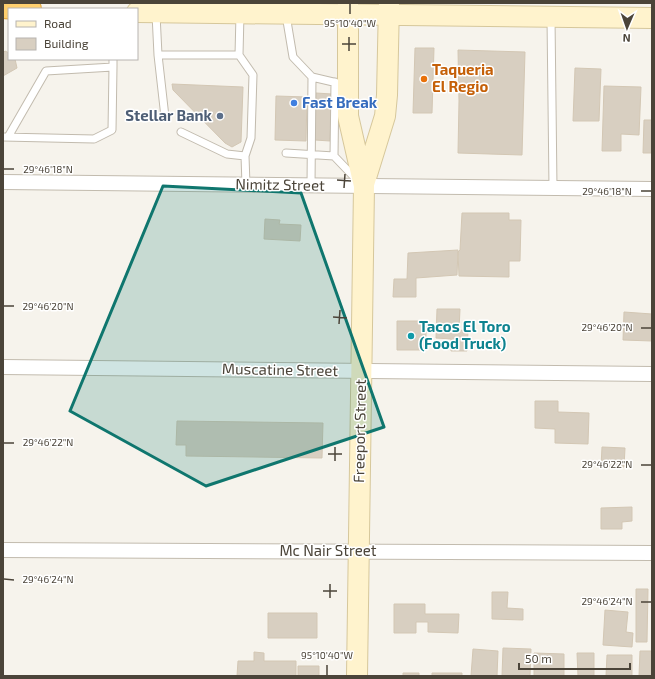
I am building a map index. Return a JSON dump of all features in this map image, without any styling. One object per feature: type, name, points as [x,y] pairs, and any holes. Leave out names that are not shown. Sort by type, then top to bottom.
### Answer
[{"type":"highway","points":[[3,7],[16,8]]},
{"type":"main road","points":[[191,12],[210,3]]},
{"type":"main road","points":[[432,3],[438,8],[450,11],[491,16]]},
{"type":"main road","points":[[146,12],[286,13],[348,8],[389,9],[491,16],[652,18]]},
{"type":"main road","name":"Freeport Street","points":[[348,8],[341,84],[364,186],[357,676]]},
{"type":"main road","name":"Freeport Street","points":[[364,186],[385,116],[387,95],[389,9]]},
{"type":"street","name":"Nimitz Street","points":[[3,182],[652,189]]},
{"type":"street","name":"Muscatine Street","points":[[3,367],[652,374]]},
{"type":"street","name":"Mc Nair Street","points":[[3,550],[652,554]]},
{"type":"lane","points":[[146,12],[158,54],[165,117]]},
{"type":"lane","points":[[240,12],[239,55],[253,75],[251,138],[245,156],[246,184]]},
{"type":"lane","points":[[286,13],[293,57],[312,77],[341,84],[334,156]]},
{"type":"lane","points":[[551,17],[553,188]]},
{"type":"lane","points":[[158,54],[239,55]]},
{"type":"lane","points":[[113,60],[113,67],[112,130],[94,139],[6,137],[46,71],[113,67]]},
{"type":"lane","points":[[311,185],[312,77]]},
{"type":"lane","points":[[181,132],[227,154],[245,156]]},
{"type":"lane","points":[[286,153],[334,156],[364,186]]},
{"type":"highlighted area","points":[[163,186],[301,193],[384,427],[206,486],[70,411]]},
{"type":"building","points":[[415,48],[434,48],[432,113],[413,113]]},
{"type":"building","points":[[458,50],[525,52],[522,155],[458,153]]},
{"type":"building","points":[[5,51],[8,52],[8,60],[15,60],[17,68],[3,76],[3,53]]},
{"type":"building","points":[[575,68],[601,69],[599,121],[573,121]]},
{"type":"building","name":"Stellar Bank","points":[[172,84],[243,87],[241,142],[232,147],[225,143],[173,90]]},
{"type":"building","points":[[604,86],[641,87],[639,135],[621,134],[621,151],[602,151]]},
{"type":"building","points":[[316,93],[332,94],[330,141],[315,140]]},
{"type":"building","points":[[276,96],[307,97],[306,141],[275,140]]},
{"type":"building","points":[[644,120],[652,120],[652,153],[643,153]]},
{"type":"building","points":[[462,213],[509,213],[509,220],[521,220],[520,261],[509,261],[509,277],[459,276],[458,252],[460,250]]},
{"type":"building","points":[[265,219],[280,220],[279,224],[301,225],[300,241],[264,239]]},
{"type":"building","points":[[458,250],[457,275],[416,278],[416,297],[393,297],[394,279],[407,279],[408,253]]},
{"type":"building","points":[[437,309],[460,309],[459,330],[468,331],[467,351],[451,351],[451,339],[436,338]]},
{"type":"building","points":[[624,312],[652,314],[652,341],[623,340]]},
{"type":"building","name":"Tacos El Toro (Food Truck)","points":[[397,321],[426,321],[426,350],[397,350]]},
{"type":"building","points":[[535,401],[558,401],[558,412],[589,413],[588,444],[555,443],[555,429],[535,428]]},
{"type":"building","points":[[177,421],[323,423],[322,458],[186,456],[186,445],[176,445]]},
{"type":"building","points":[[602,447],[625,448],[624,467],[601,467]]},
{"type":"building","points":[[632,507],[632,521],[622,522],[622,529],[601,529],[601,508]]},
{"type":"building","points":[[636,589],[648,589],[647,642],[636,642]]},
{"type":"building","points":[[492,592],[508,592],[507,608],[523,609],[523,620],[492,619]]},
{"type":"building","points":[[394,604],[425,604],[425,614],[459,614],[458,633],[428,632],[428,622],[416,622],[416,633],[394,633]]},
{"type":"building","points":[[605,610],[628,612],[626,632],[633,633],[632,647],[603,645]]},
{"type":"building","points":[[268,613],[317,613],[317,638],[268,638]]},
{"type":"building","points":[[503,648],[531,649],[530,676],[502,676]]},
{"type":"building","points":[[473,649],[498,651],[497,676],[471,676]]},
{"type":"building","points":[[640,651],[652,651],[652,676],[639,676]]},
{"type":"building","points":[[254,652],[264,653],[264,661],[296,661],[296,676],[237,676],[238,661],[254,661]]},
{"type":"building","points":[[534,653],[564,654],[564,676],[534,676]]},
{"type":"building","points":[[577,653],[594,653],[594,676],[578,676]]},
{"type":"building","points":[[607,655],[632,655],[632,676],[606,676]]},
{"type":"building","points":[[298,666],[319,666],[319,676],[298,676]]},
{"type":"building","points":[[403,673],[419,673],[419,676],[403,676]]},
{"type":"building","points":[[432,673],[462,673],[462,676],[432,676]]},
{"type":"place","name":"Taqueria El Regio","points":[[424,79]]},
{"type":"place","name":"Fast Break","points":[[294,103]]},
{"type":"place","name":"Stellar Bank","points":[[220,116]]},
{"type":"place","name":"Tacos El Toro (Food Truck)","points":[[411,336]]}]
